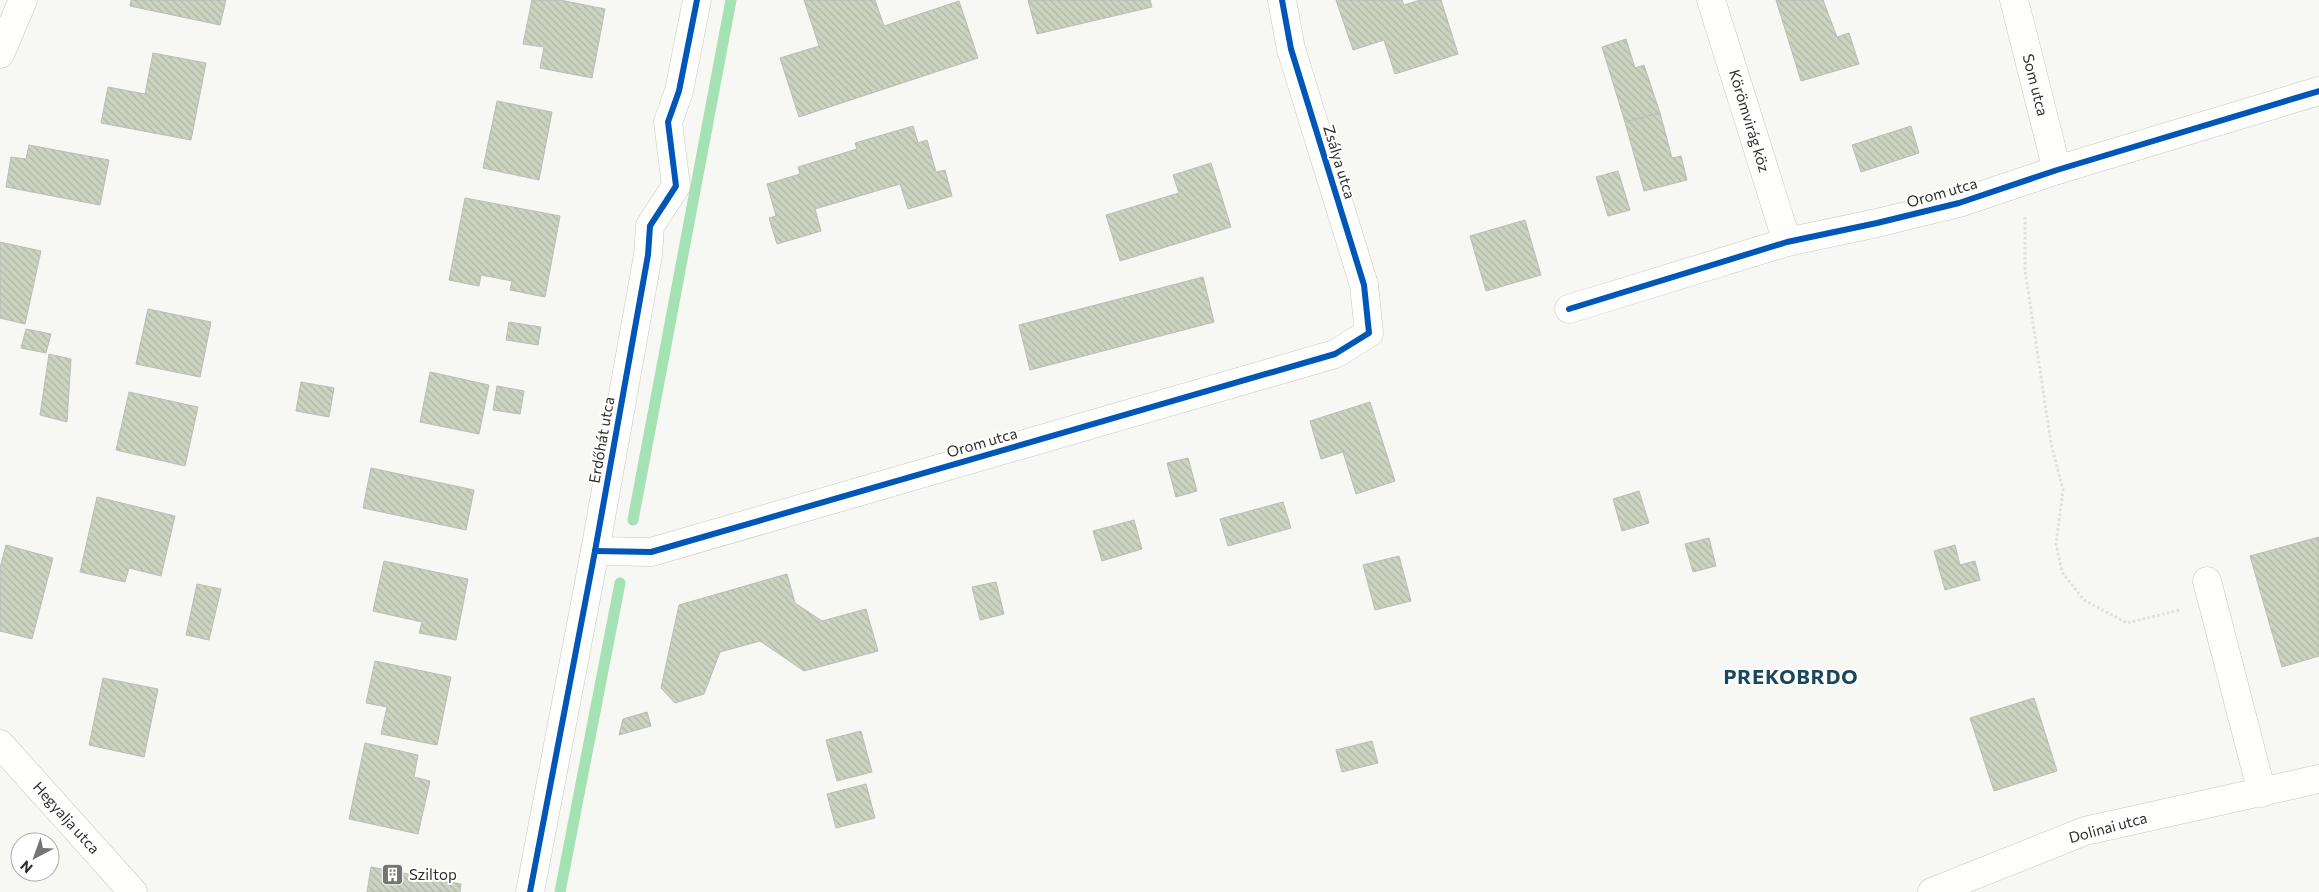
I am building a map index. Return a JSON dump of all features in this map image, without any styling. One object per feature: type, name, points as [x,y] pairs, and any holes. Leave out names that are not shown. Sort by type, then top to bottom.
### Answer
[{"type":"street","points":[[0,54],[23,0]]},
{"type":"street","name":"Erdőhát utca","points":[[530,892],[595,551],[648,255],[650,226],[676,186],[668,122],[678,91],[697,0]]},
{"type":"street","name":"Zsálya utca","points":[[1282,0],[1291,49],[1364,285],[1369,332]]},
{"type":"street","name":"Körömvirág köz","points":[[1711,0],[1787,242]]},
{"type":"street","name":"Som utca","points":[[2014,0],[2057,170]]},
{"type":"street","name":"Orom utca","points":[[1569,309],[1787,242],[1877,224],[1950,205],[2057,170],[2319,91]]},
{"type":"street","name":"Orom utca","points":[[595,551],[651,552],[1335,354],[1369,332]]},
{"type":"street","points":[[2210,591],[2262,793]]},
{"type":"street","name":"Hegyalja utca","points":[[1,746],[133,892]]},
{"type":"street","name":"Dolinai utca","points":[[1932,892],[2085,831],[2319,779]]},
{"type":"path","points":[[2024,181],[2025,270],[2051,443],[2063,490],[2056,544],[2062,572],[2084,600],[2127,622],[2210,591]]},
{"type":"building","points":[[131,0],[226,0],[220,25],[130,6]]},
{"type":"building","points":[[532,0],[560,0],[605,9],[592,78],[540,68],[544,47],[523,44]]},
{"type":"building","points":[[804,0],[875,0],[884,26],[959,1],[978,58],[799,117],[780,58],[819,46]]},
{"type":"building","points":[[1028,0],[1150,0],[1152,7],[1037,34]]},
{"type":"building","points":[[1336,0],[1402,0],[1404,5],[1420,0],[1441,0],[1458,54],[1395,74],[1384,40],[1353,50]]},
{"type":"building","points":[[1776,0],[1823,0],[1837,37],[1849,33],[1859,64],[1801,81]]},
{"type":"building","points":[[1626,39],[1635,68],[1644,65],[1660,113],[1625,122],[1602,47]]},
{"type":"building","points":[[153,53],[206,63],[191,140],[101,123],[108,87],[145,94]]},
{"type":"building","points":[[497,101],[552,112],[539,180],[483,168]]},
{"type":"building","points":[[1660,113],[1672,158],[1681,156],[1687,180],[1644,191],[1625,122]]},
{"type":"building","points":[[913,126],[918,143],[927,140],[936,172],[945,170],[952,196],[908,209],[900,184],[815,209],[821,231],[777,244],[769,218],[776,216],[767,184],[800,174],[798,167],[857,149],[855,143]]},
{"type":"building","points":[[1911,126],[1919,153],[1861,172],[1852,145]]},
{"type":"building","points":[[29,145],[109,160],[100,205],[6,187],[11,157],[26,159]]},
{"type":"building","points":[[1211,163],[1231,227],[1120,261],[1106,215],[1179,193],[1173,175]]},
{"type":"building","points":[[1618,171],[1630,210],[1608,216],[1596,177]]},
{"type":"building","points":[[465,198],[560,216],[545,297],[510,290],[512,281],[481,275],[479,286],[449,280]]},
{"type":"building","points":[[1525,220],[1541,275],[1486,291],[1470,236]]},
{"type":"building","points":[[0,242],[41,251],[25,324],[0,318]]},
{"type":"building","points":[[1203,277],[1214,322],[1030,370],[1019,325]]},
{"type":"building","points":[[148,309],[211,322],[200,377],[136,364]]},
{"type":"building","points":[[509,322],[541,327],[538,345],[506,340]]},
{"type":"building","points":[[26,329],[51,334],[46,353],[21,348]]},
{"type":"building","points":[[49,354],[71,359],[67,422],[40,415]]},
{"type":"building","points":[[430,372],[489,385],[479,434],[420,422]]},
{"type":"building","points":[[301,382],[334,388],[329,417],[296,411]]},
{"type":"building","points":[[497,386],[524,391],[520,414],[493,410]]},
{"type":"building","points":[[129,392],[198,407],[185,466],[116,450]]},
{"type":"building","points":[[1370,402],[1395,481],[1356,494],[1343,452],[1321,459],[1310,421]]},
{"type":"building","points":[[1188,458],[1197,491],[1176,497],[1167,463]]},
{"type":"building","points":[[371,468],[474,490],[466,530],[363,508]]},
{"type":"building","points":[[1639,491],[1649,523],[1622,531],[1613,499]]},
{"type":"building","points":[[97,497],[175,516],[161,576],[129,568],[125,582],[80,572]]},
{"type":"building","points":[[1283,502],[1291,528],[1228,546],[1220,519]]},
{"type":"building","points":[[1134,520],[1142,549],[1102,561],[1093,531]]},
{"type":"building","points":[[2319,537],[2319,656],[2282,667],[2250,556]]},
{"type":"building","points":[[1709,538],[1716,566],[1693,572],[1685,544]]},
{"type":"building","points":[[6,545],[53,558],[32,639],[0,631],[0,568]]},
{"type":"building","points":[[1955,545],[1960,565],[1975,561],[1980,580],[1945,590],[1934,551]]},
{"type":"building","points":[[1399,556],[1411,601],[1375,610],[1363,565]]},
{"type":"building","points":[[384,561],[468,579],[456,640],[419,633],[422,622],[373,611]]},
{"type":"building","points":[[787,574],[795,603],[822,621],[866,609],[878,651],[804,671],[760,641],[720,652],[704,694],[675,703],[661,688],[679,605]]},
{"type":"building","points":[[996,582],[1004,614],[980,620],[972,587]]},
{"type":"building","points":[[197,584],[221,589],[209,640],[186,635]]},
{"type":"building","points":[[375,661],[451,677],[437,745],[381,734],[387,707],[366,703]]},
{"type":"building","points":[[103,678],[158,689],[144,757],[89,745]]},
{"type":"building","points":[[2034,698],[2057,771],[1994,791],[1970,718]]},
{"type":"building","points":[[647,712],[651,726],[619,735],[623,719]]},
{"type":"building","points":[[861,731],[872,772],[837,781],[826,740]]},
{"type":"building","points":[[1372,741],[1378,763],[1342,772],[1336,750]]},
{"type":"building","points":[[365,743],[418,755],[414,777],[430,781],[418,834],[349,819]]},
{"type":"building","points":[[866,784],[875,818],[836,828],[827,794]]},
{"type":"building","name":"Sziltop","points":[[371,867],[461,884],[460,892],[367,892]]},
{"type":"waterway","points":[[633,520],[731,0]]},
{"type":"waterway","points":[[560,892],[620,583]]},
{"type":"cycle path","points":[[530,892],[595,551],[648,255],[650,226],[676,186],[668,122],[679,91],[697,0]]},
{"type":"cycle path","points":[[595,551],[651,552],[1335,354],[1369,333],[1364,285],[1291,49],[1282,0]]},
{"type":"cycle path","points":[[1569,309],[1787,242],[1959,203],[2057,170],[2319,91]]},
{"type":"place","name":"Sziltop","points":[[393,875]]},
{"type":"district","name":"PREKOBRDO","points":[[1791,677]]}]
